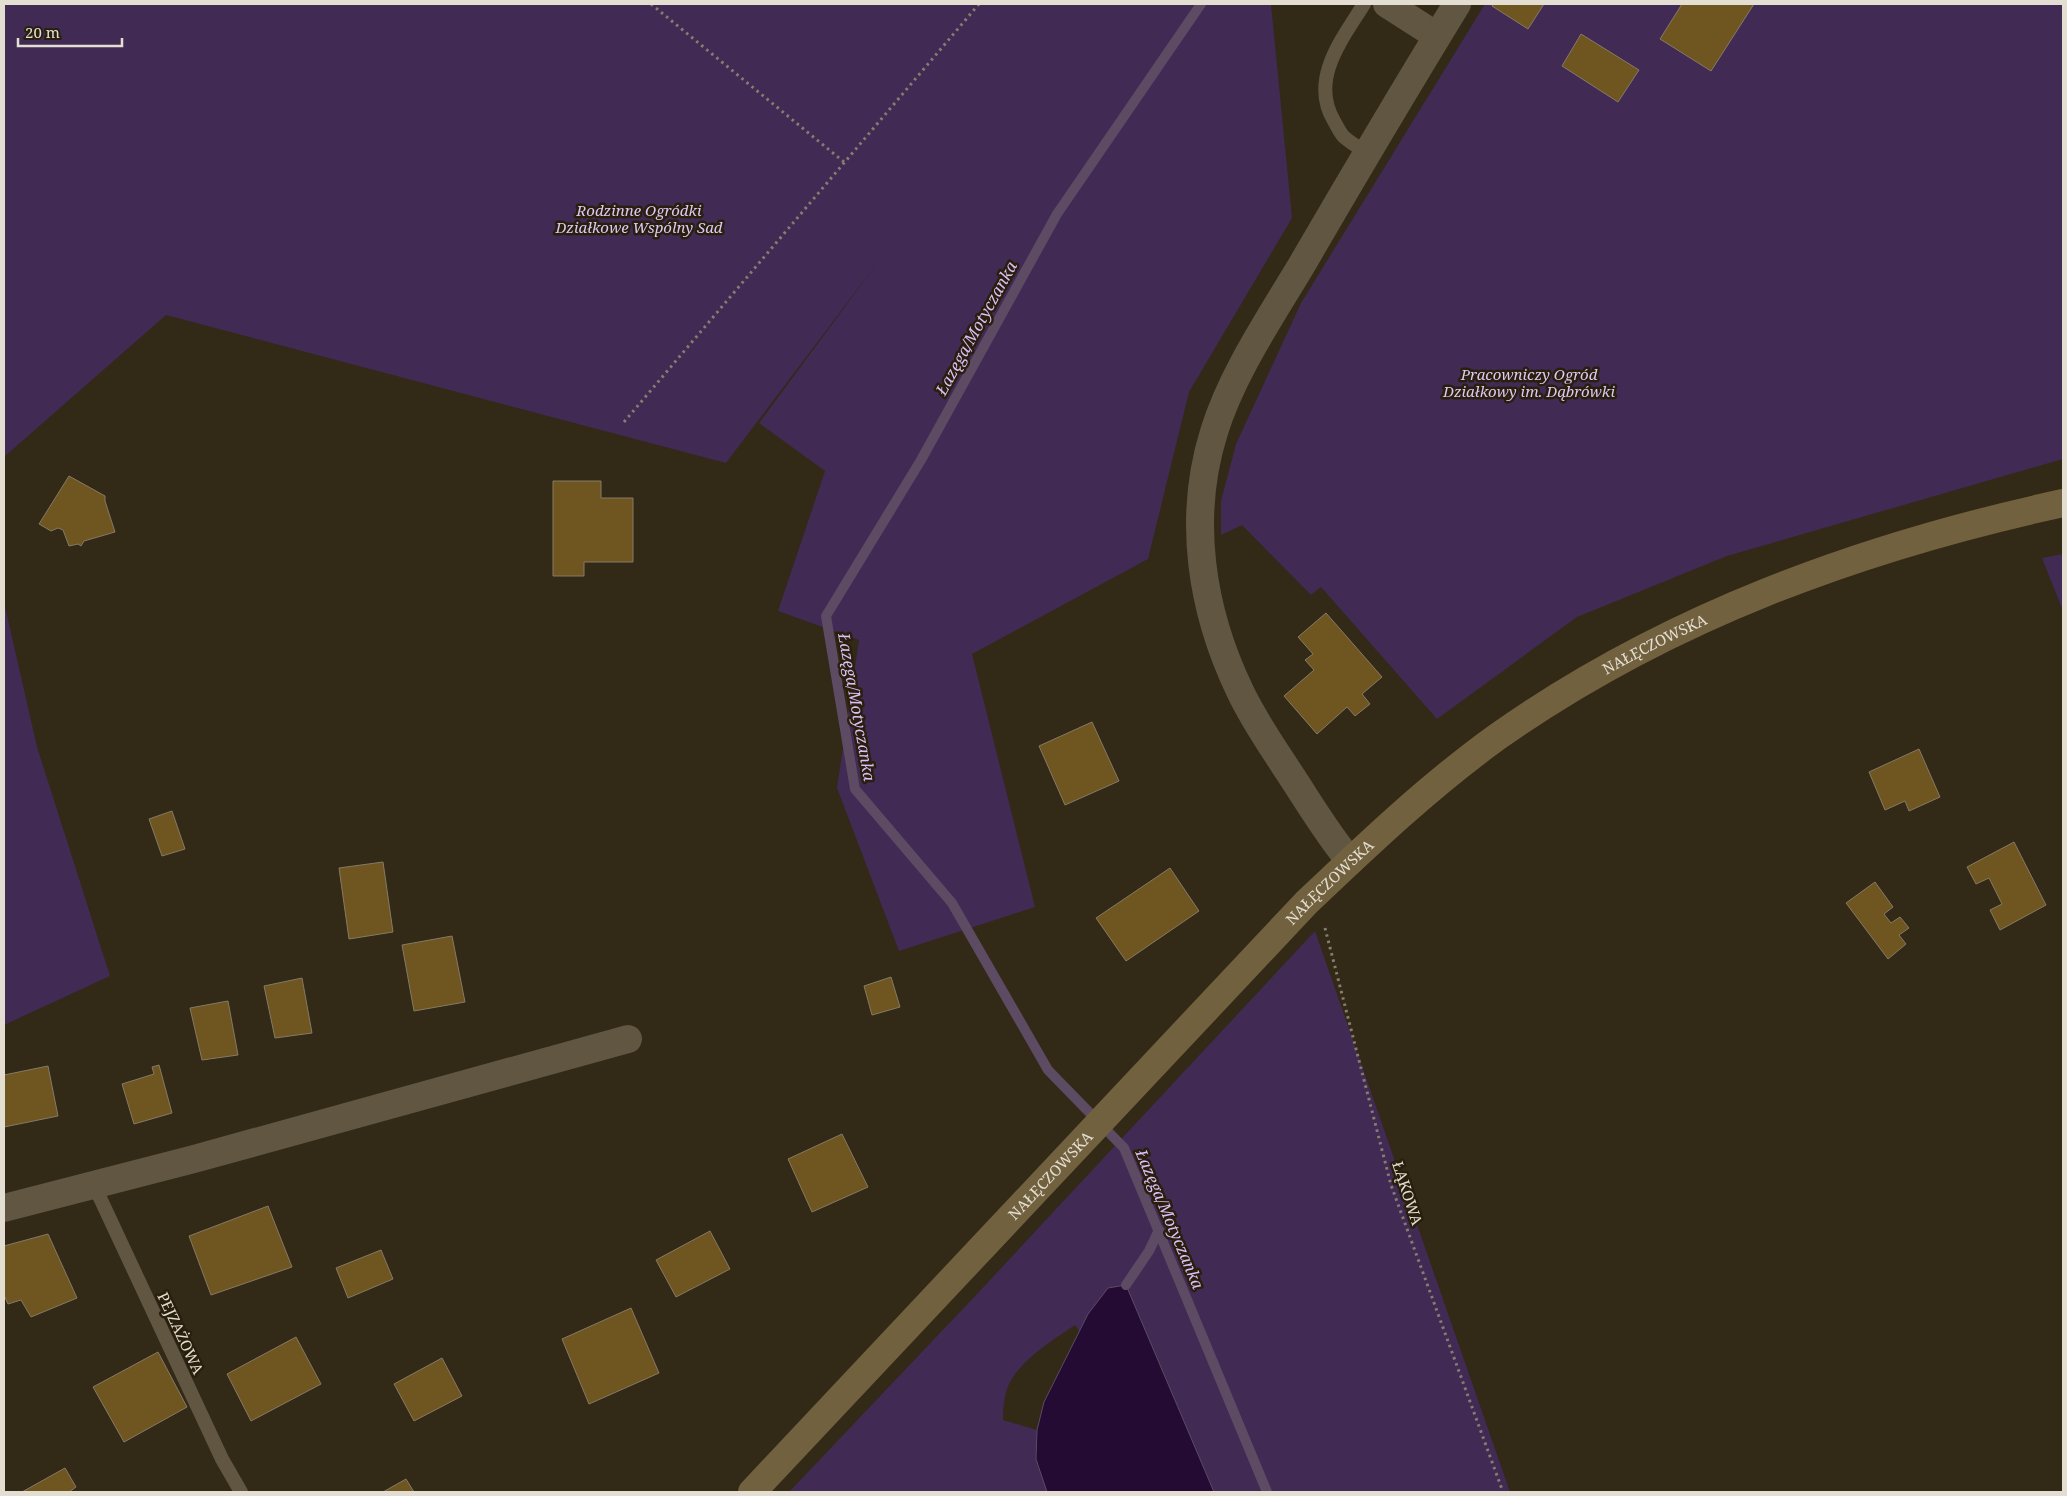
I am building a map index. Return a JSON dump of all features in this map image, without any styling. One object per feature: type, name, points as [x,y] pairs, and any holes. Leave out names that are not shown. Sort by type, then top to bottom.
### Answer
[{"type":"main road","name":"NAŁĘCZOWSKA","points":[[752,1492],[1316,893],[1428,792],[1496,738],[1593,675],[1666,635],[1749,598],[1861,557],[1981,523],[2063,503]]},
{"type":"street","points":[[1387,4],[1437,36]]},
{"type":"street","points":[[1350,861],[1330,836],[1252,714],[1229,665],[1210,610],[1203,573],[1200,544],[1200,497],[1204,467],[1214,431],[1235,382],[1255,344],[1367,153],[1457,4]]},
{"type":"street","points":[[4,1208],[194,1160],[628,1039]]},
{"type":"lane","points":[[1364,4],[1333,54],[1327,72],[1325,91],[1330,114],[1343,137],[1367,153]]},
{"type":"lane","name":"PEJZAŻOWA","points":[[94,1185],[222,1459],[241,1492]]},
{"type":"path","points":[[651,4],[844,162]]},
{"type":"path","points":[[624,422],[979,4]]},
{"type":"path","name":"ŁĄKOWA","points":[[1316,893],[1391,1185],[1503,1492]]},
{"type":"green space","name":"Rodzinne Ogródki Działkowe Wspólny Sad","points":[[4,4],[1271,4],[1292,218],[1189,392],[1148,559],[972,654],[1035,907],[899,951],[837,788],[859,640],[778,611],[825,471],[759,423],[878,262],[726,463],[166,315],[4,457]]},
{"type":"green space","name":"Pracowniczy Ogród Działkowy im. Dąbrówki","points":[[1485,4],[2063,4],[2063,459],[1727,556],[1577,617],[1437,719],[1321,587],[1311,595],[1242,525],[1221,535],[1221,501],[1236,444],[1301,303]]},
{"type":"green space","points":[[2063,554],[2063,611],[2042,558]]},
{"type":"green space","points":[[4,602],[37,747],[110,976],[4,1025]]},
{"type":"green space","points":[[1315,931],[1510,1492],[1214,1492],[1126,1285],[1088,1314],[1080,1332],[1075,1325],[1031,1357],[1016,1373],[1008,1387],[1004,1401],[1003,1420],[1037,1430],[1036,1459],[1047,1492],[789,1492],[977,1294]]},
{"type":"shaded area","points":[[1126,1285],[1214,1492],[1047,1492],[1036,1459],[1037,1430],[1044,1402],[1088,1314],[1108,1288]]},
{"type":"building","points":[[1493,4],[1544,4],[1528,29],[1492,6]]},
{"type":"building","points":[[1682,4],[1754,4],[1711,71],[1660,39]]},
{"type":"building","points":[[1581,34],[1639,70],[1618,102],[1562,66]]},
{"type":"building","points":[[69,476],[105,496],[115,532],[84,541],[81,546],[78,544],[69,546],[63,530],[58,528],[51,531],[39,524]]},
{"type":"building","points":[[553,481],[601,481],[601,498],[633,498],[633,562],[584,562],[584,576],[553,576]]},
{"type":"building","points":[[1326,613],[1382,677],[1362,694],[1370,704],[1355,716],[1347,707],[1317,734],[1284,696],[1314,670],[1305,660],[1313,654],[1298,637]]},
{"type":"building","points":[[1092,722],[1119,781],[1065,805],[1039,746]]},
{"type":"building","points":[[1919,749],[1940,797],[1909,811],[1905,801],[1885,810],[1869,772]]},
{"type":"building","points":[[172,811],[185,849],[162,856],[149,819]]},
{"type":"building","points":[[2014,842],[2046,905],[2000,930],[1990,910],[2002,904],[1989,878],[1976,884],[1967,867]]},
{"type":"building","points":[[383,862],[393,932],[349,939],[339,868]]},
{"type":"building","points":[[1170,868],[1199,911],[1126,961],[1096,918]]},
{"type":"building","points":[[1875,882],[1893,907],[1884,914],[1891,923],[1900,917],[1909,928],[1899,935],[1906,944],[1888,959],[1846,903]]},
{"type":"building","points":[[452,936],[465,1002],[414,1011],[402,945]]},
{"type":"building","points":[[891,977],[900,1007],[872,1015],[864,986]]},
{"type":"building","points":[[302,978],[312,1033],[275,1038],[264,986]]},
{"type":"building","points":[[228,1001],[238,1055],[202,1060],[190,1008]]},
{"type":"building","points":[[159,1065],[172,1113],[134,1124],[122,1084],[154,1074],[152,1067]]},
{"type":"building","points":[[48,1066],[58,1116],[4,1127],[4,1075]]},
{"type":"building","points":[[842,1134],[868,1187],[812,1212],[788,1159]]},
{"type":"building","points":[[268,1206],[292,1267],[211,1295],[189,1236]]},
{"type":"building","points":[[710,1231],[730,1269],[676,1297],[656,1260]]},
{"type":"building","points":[[48,1234],[77,1298],[31,1317],[21,1300],[8,1304],[4,1295],[4,1246]]},
{"type":"building","points":[[381,1250],[393,1279],[348,1298],[336,1268]]},
{"type":"building","points":[[631,1308],[659,1373],[589,1404],[562,1339]]},
{"type":"building","points":[[296,1337],[321,1384],[251,1421],[227,1374]]},
{"type":"building","points":[[158,1352],[187,1407],[124,1442],[93,1387]]},
{"type":"building","points":[[442,1358],[462,1396],[414,1421],[394,1384]]},
{"type":"building","points":[[65,1468],[76,1487],[69,1492],[22,1492]]},
{"type":"building","points":[[406,1479],[414,1492],[383,1492]]},
{"type":"waterway","name":"Łazęga/Motyczanka","points":[[1201,4],[1057,214],[921,460],[826,616],[855,789],[952,903],[1048,1070],[1124,1148],[1267,1492]]},
{"type":"waterway","points":[[1126,1285],[1149,1251],[1159,1230]]}]
